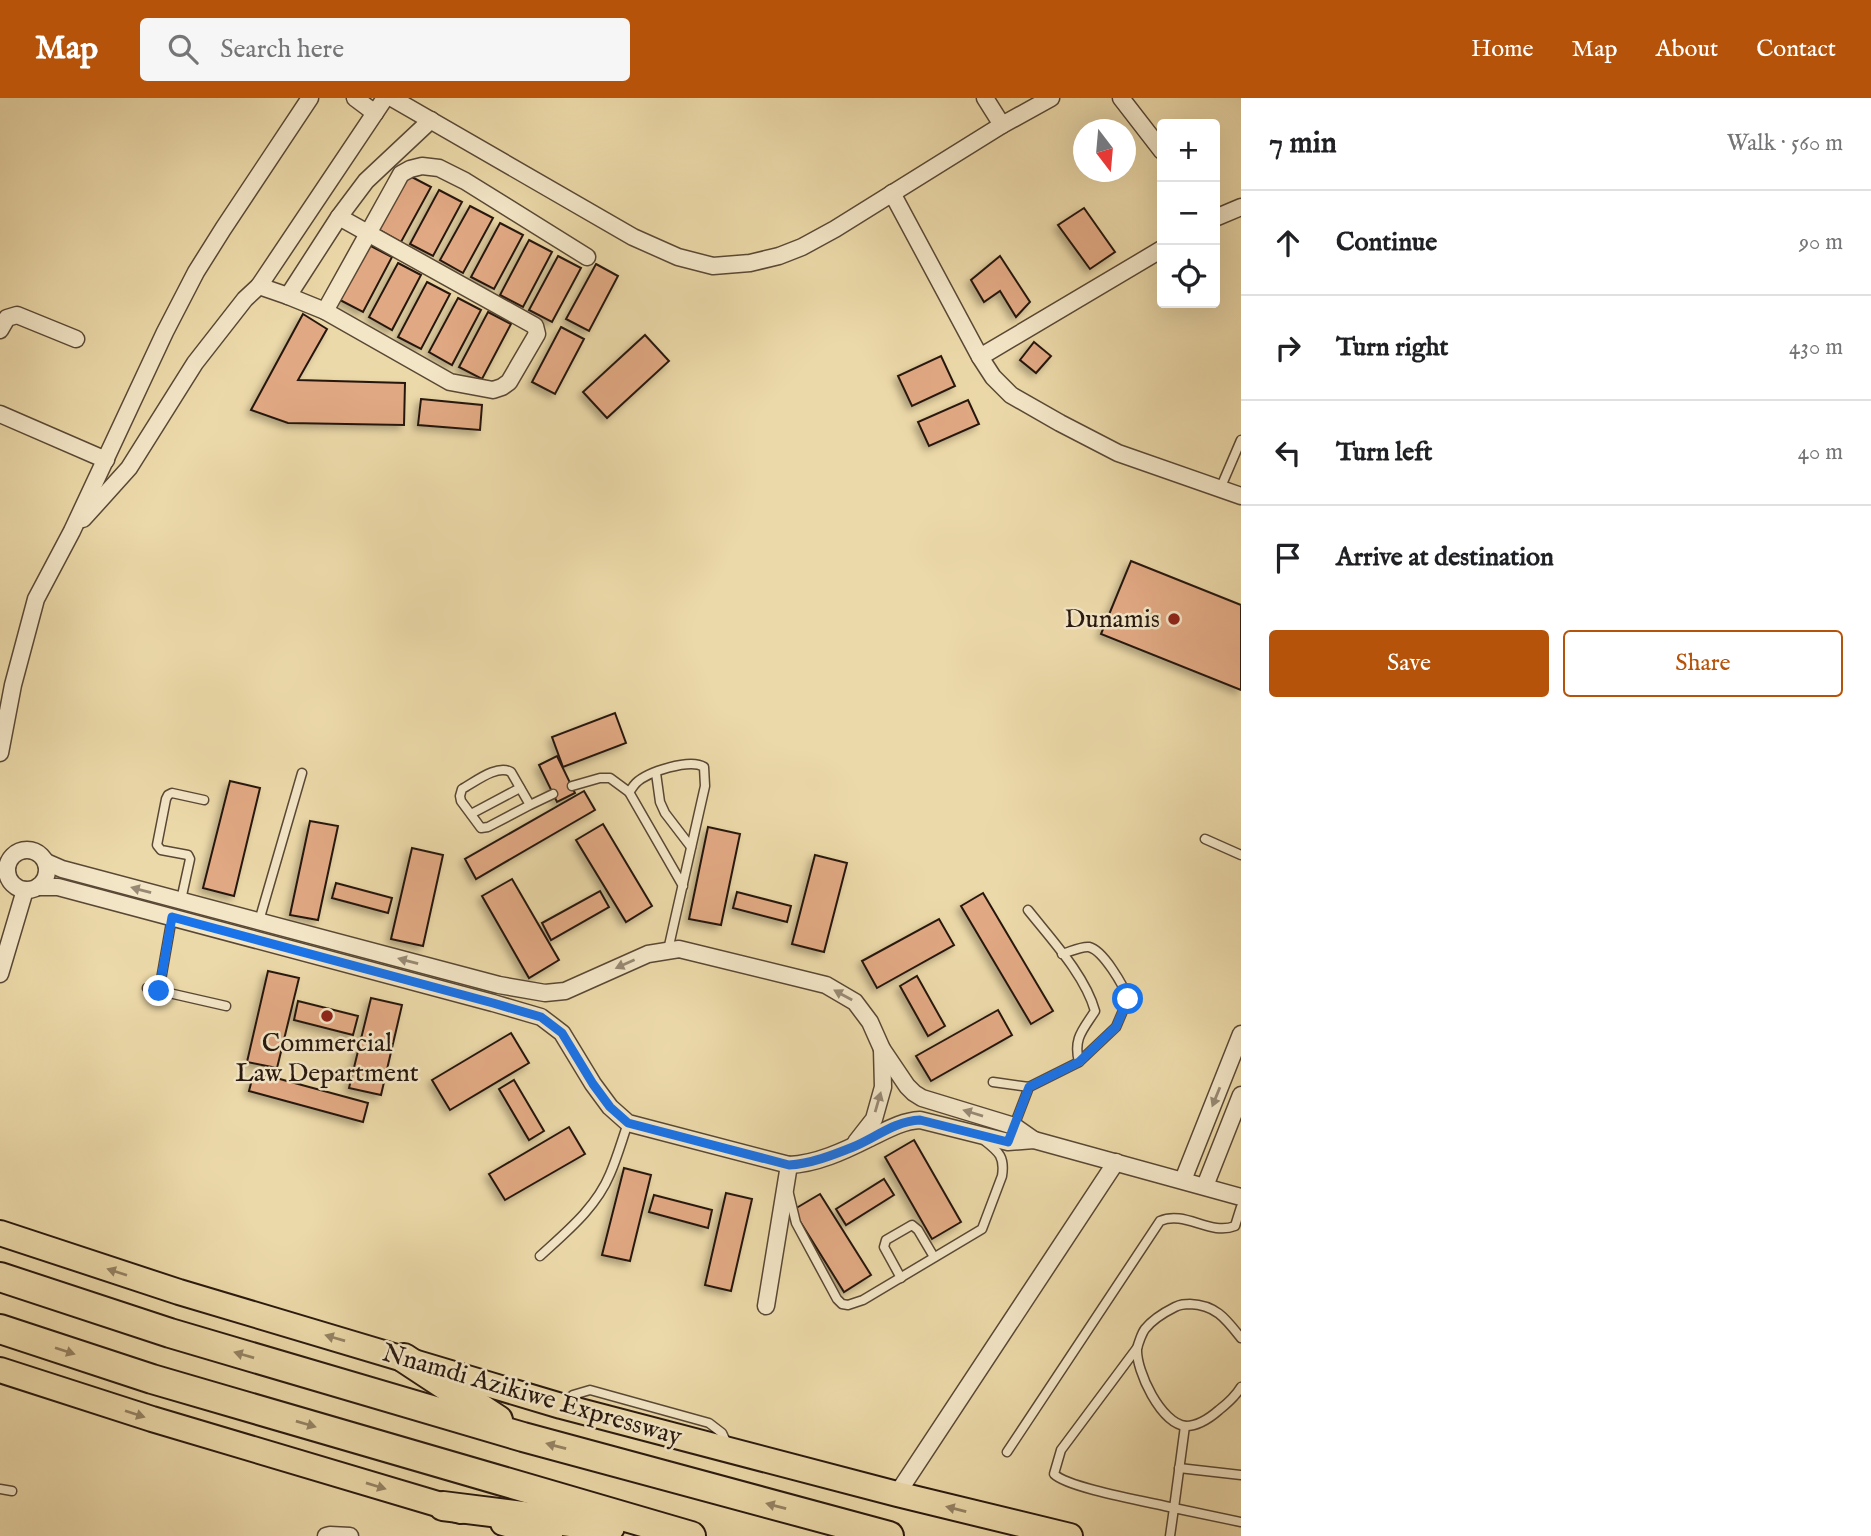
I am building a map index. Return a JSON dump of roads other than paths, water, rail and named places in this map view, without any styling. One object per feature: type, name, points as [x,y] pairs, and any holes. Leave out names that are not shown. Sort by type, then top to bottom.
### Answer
[{"type":"highway","name":"Nnamdi Azikiwe Expressway","points":[[0,1233],[179,1292],[561,1406],[897,1494],[1070,1536]]},
{"type":"highway","name":"Nnamdi Azikiwe Expressway","points":[[0,1277],[170,1333],[523,1437],[889,1536]]},
{"type":"highway","points":[[0,1329],[152,1379],[690,1536]]},
{"type":"highway","points":[[404,1359],[523,1437]]},
{"type":"highway","points":[[0,1370],[152,1419],[550,1536]]},
{"type":"highway","points":[[443,1506],[690,1536]]},
{"type":"street","points":[[0,752],[13,685],[36,599],[72,531],[196,272],[310,98]]},
{"type":"street","points":[[355,98],[375,113]]},
{"type":"street","points":[[72,531],[128,468],[195,363],[245,299],[259,286],[385,98]]},
{"type":"street","points":[[392,98],[633,237],[678,257],[713,266],[750,263],[802,247],[1051,98]]},
{"type":"street","points":[[985,98],[1002,125]]},
{"type":"street","points":[[1121,98],[1157,144]]},
{"type":"street","points":[[288,296],[366,181],[431,120]]},
{"type":"street","points":[[325,311],[401,174],[422,166],[439,168],[465,181],[587,257]]},
{"type":"street","points":[[892,193],[980,357],[993,377],[1011,395],[1118,453],[1241,496]]},
{"type":"street","points":[[1220,216],[1241,207]]},
{"type":"street","points":[[259,286],[325,311],[450,382],[493,390],[509,382],[537,334],[532,324],[340,217]]},
{"type":"street","points":[[980,357],[1157,252]]},
{"type":"street","points":[[0,330],[7,318],[17,315],[76,339]]},
{"type":"street","points":[[0,414],[106,460]]},
{"type":"street","points":[[1034,1140],[1014,1126],[922,1098],[914,1093],[882,1049],[870,1022],[855,1002],[826,985],[679,949],[648,954],[565,991],[545,993],[499,985],[62,869],[46,862],[36,852],[8,851],[7,872],[4,877],[18,888],[58,887],[541,1017],[562,1033],[599,1092],[610,1107],[628,1123],[789,1165],[809,1162],[852,1147],[898,1124],[920,1120],[1008,1142],[1034,1140],[1241,1197]]},
{"type":"street","points":[[0,974],[32,888],[46,876],[46,862]]},
{"type":"street","points":[[58,887],[62,869]]},
{"type":"street","points":[[1183,1180],[1241,1034]]},
{"type":"street","points":[[852,1147],[874,1119],[883,1087],[882,1049]]},
{"type":"street","points":[[1205,1186],[1241,1095]]},
{"type":"street","points":[[897,1494],[1116,1162]]},
{"type":"street","points":[[766,1306],[789,1165]]},
{"type":"street","points":[[326,1536],[349,1536]]},
{"type":"lane","points":[[1220,489],[1241,440]]},
{"type":"lane","points":[[629,792],[635,784],[675,766],[696,763],[704,767],[705,786],[668,950]]},
{"type":"lane","points":[[530,805],[507,769],[499,770],[460,792],[461,801],[481,828],[488,827],[553,794]]},
{"type":"lane","points":[[259,922],[302,773]]},
{"type":"lane","points":[[656,773],[660,802],[665,813],[691,847]]},
{"type":"lane","points":[[572,786],[610,778],[629,792],[683,886]]},
{"type":"lane","points":[[471,814],[520,788]]},
{"type":"lane","points":[[181,901],[190,859],[188,855],[161,850],[156,845],[166,799],[172,793],[204,800]]},
{"type":"lane","points":[[1205,839],[1241,855]]},
{"type":"lane","points":[[1028,910],[1076,973],[1093,1004],[1095,1011],[1076,1041],[1079,1062]]},
{"type":"lane","points":[[159,991],[172,917]]},
{"type":"lane","points":[[993,1082],[1029,1087],[1079,1062],[1116,1027],[1128,999],[1124,987],[1091,947],[1062,954]]},
{"type":"lane","points":[[147,988],[226,1006]]},
{"type":"lane","points":[[1008,1142],[1029,1087]]},
{"type":"lane","points":[[540,1256],[588,1209],[601,1192],[628,1123]]},
{"type":"lane","points":[[786,1181],[796,1223],[837,1299],[848,1305],[863,1300],[982,1229],[1003,1168],[999,1152],[977,1135]]},
{"type":"lane","points":[[1007,1452],[1160,1221],[1173,1217],[1229,1228],[1235,1226],[1241,1207]]},
{"type":"lane","points":[[901,1278],[884,1247],[886,1240],[912,1225],[918,1230],[934,1257]]},
{"type":"lane","points":[[1241,1338],[1214,1309],[1181,1304],[1167,1311],[1144,1330],[1137,1348],[1061,1450],[1054,1474],[1059,1479],[1077,1485],[1241,1522]]},
{"type":"lane","points":[[1137,1348],[1150,1393],[1161,1410],[1185,1426],[1202,1422],[1216,1413],[1236,1396],[1241,1387]]},
{"type":"lane","points":[[1170,1536],[1185,1426]]},
{"type":"lane","points":[[1179,1468],[1241,1475]]},
{"type":"lane","points":[[0,1489],[12,1492]]},
{"type":"place","name":"Dunamis","points":[[1174,619]]},
{"type":"place","name":"Commercial Law Department","points":[[327,1016]]}]
